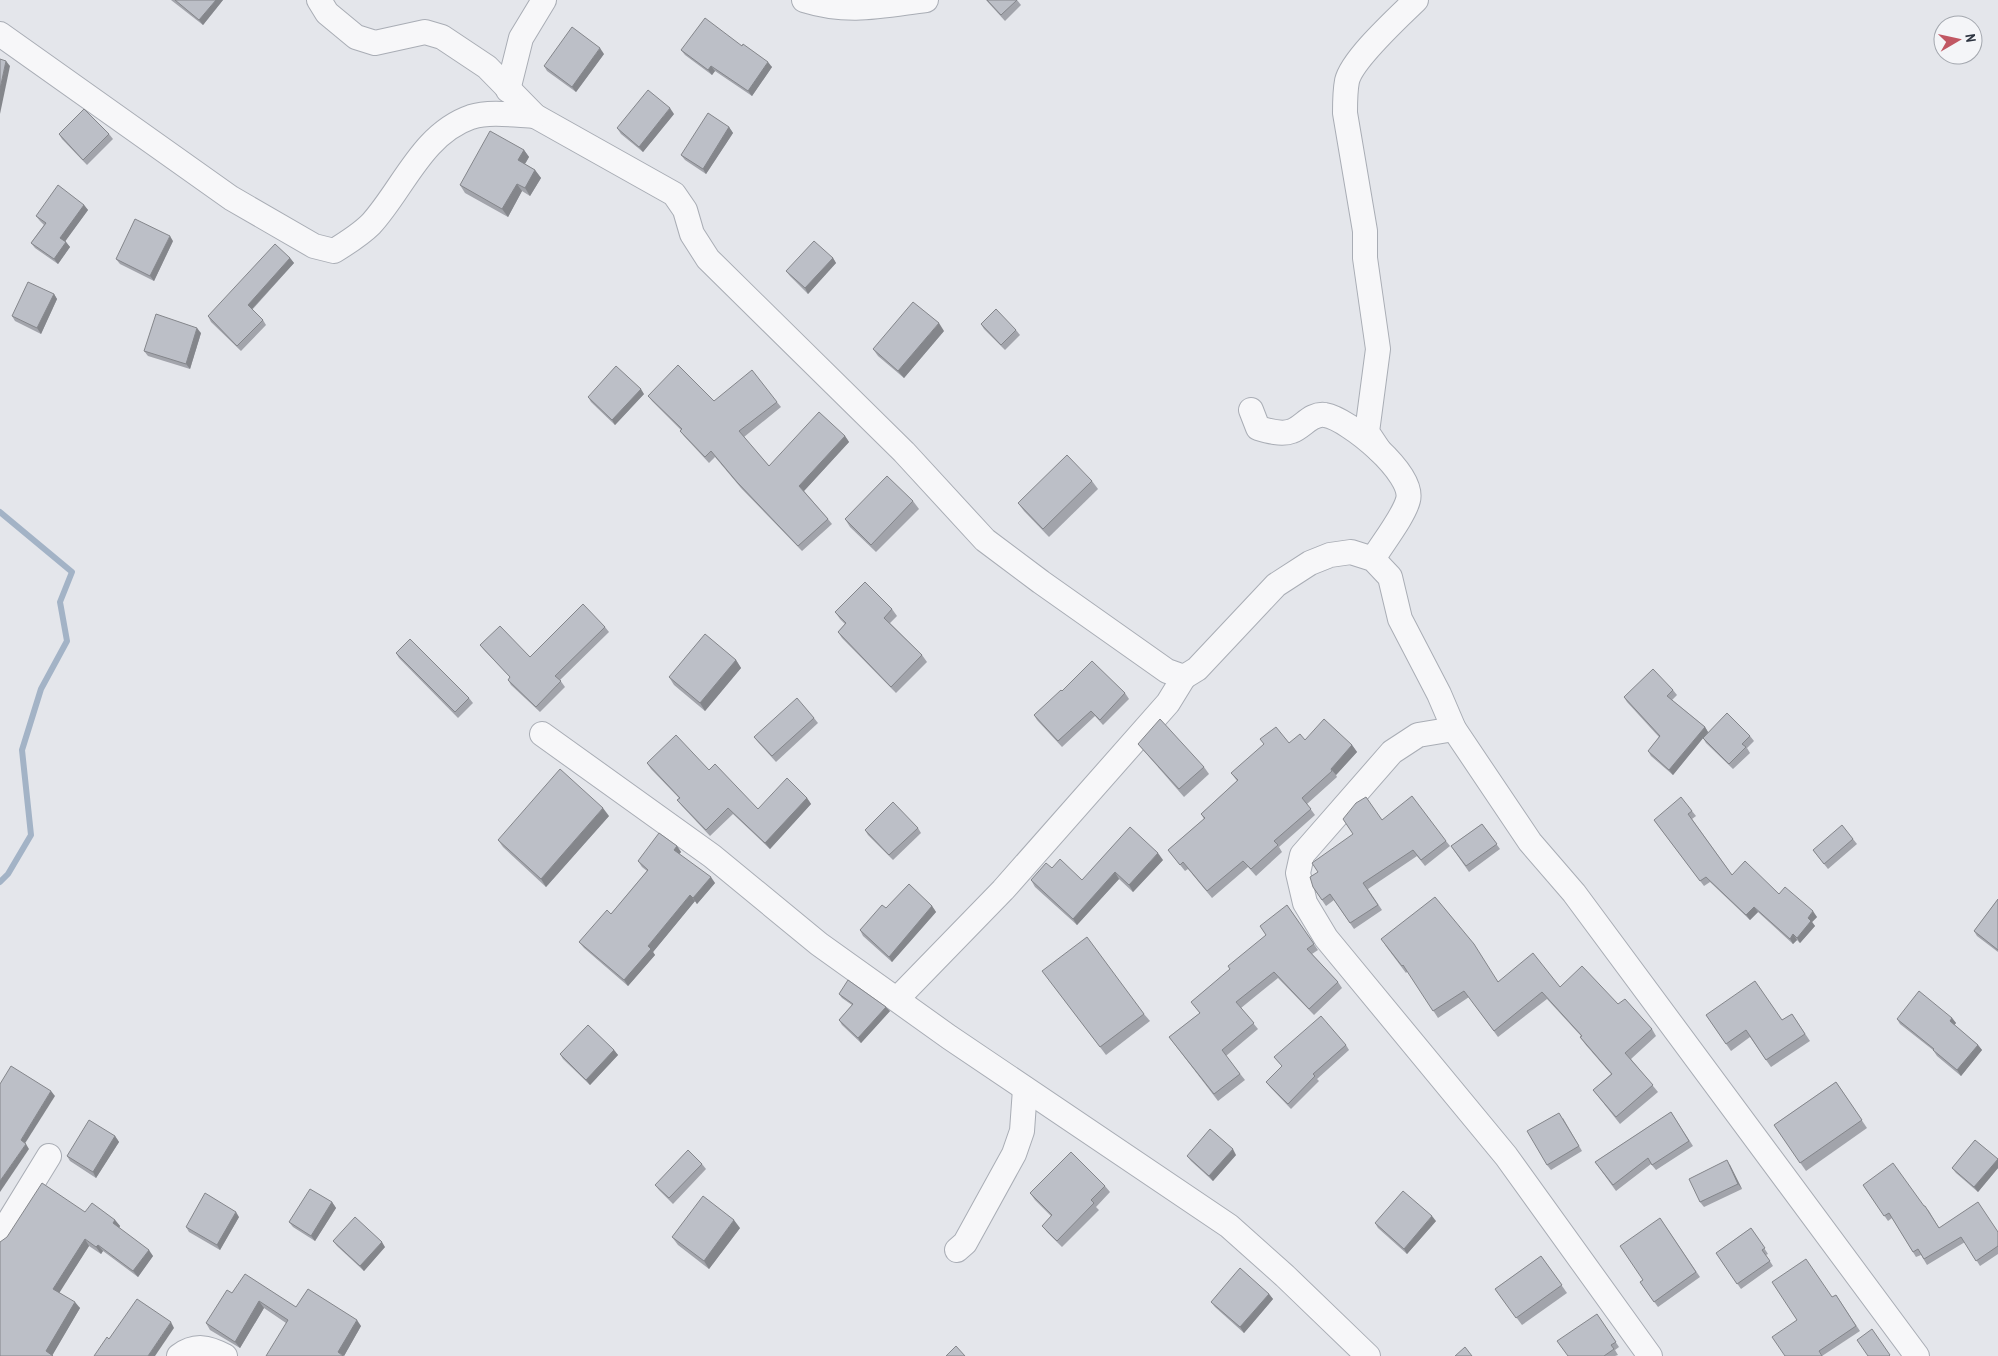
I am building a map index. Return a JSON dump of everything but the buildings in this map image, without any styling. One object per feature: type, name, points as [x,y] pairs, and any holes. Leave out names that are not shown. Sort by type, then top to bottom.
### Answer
[{"type":"street","points":[[319,0],[327,12],[356,37],[375,42],[425,32],[442,37],[487,67],[535,116],[674,194],[684,210],[692,234],[708,259],[897,445],[985,540],[1144,656],[1167,671],[1184,677]]},
{"type":"street","points":[[508,90],[521,38],[544,0]]},
{"type":"street","points":[[804,0],[829,8],[862,9],[926,0]]},
{"type":"street","points":[[1379,450],[1367,432],[1378,349],[1365,258],[1365,231],[1345,113],[1347,80],[1356,65],[1384,32],[1416,0]]},
{"type":"street","points":[[0,34],[231,198],[314,246],[334,251],[370,225],[422,153],[447,128],[472,117],[496,114],[535,116]]},
{"type":"street","points":[[1251,410],[1258,428],[1272,432],[1291,432],[1309,418],[1325,415],[1346,425],[1390,459],[1409,489],[1408,502],[1373,560]]},
{"type":"street","points":[[897,999],[1003,890],[1168,703],[1184,677],[1197,669],[1276,585],[1310,563],[1330,555],[1351,552],[1373,560],[1390,577],[1400,619],[1439,694],[1454,729],[1530,842],[1580,901],[1917,1356]]},
{"type":"street","points":[[1454,729],[1418,735],[1392,752],[1349,799],[1302,855],[1298,873],[1305,903],[1326,938],[1506,1156],[1650,1356]]},
{"type":"street","points":[[542,734],[712,856],[819,944],[1025,1089],[1229,1226],[1285,1276],[1368,1356]]},
{"type":"street","points":[[957,1250],[965,1243],[1014,1154],[1022,1131],[1025,1089]]},
{"type":"street","points":[[0,1236],[49,1156]]},
{"type":"street","points":[[180,1356],[189,1348],[212,1349],[225,1356]]},
{"type":"waterway","points":[[0,512],[72,572],[60,602],[67,641],[41,689],[22,750],[31,835],[8,874],[0,882]]}]
